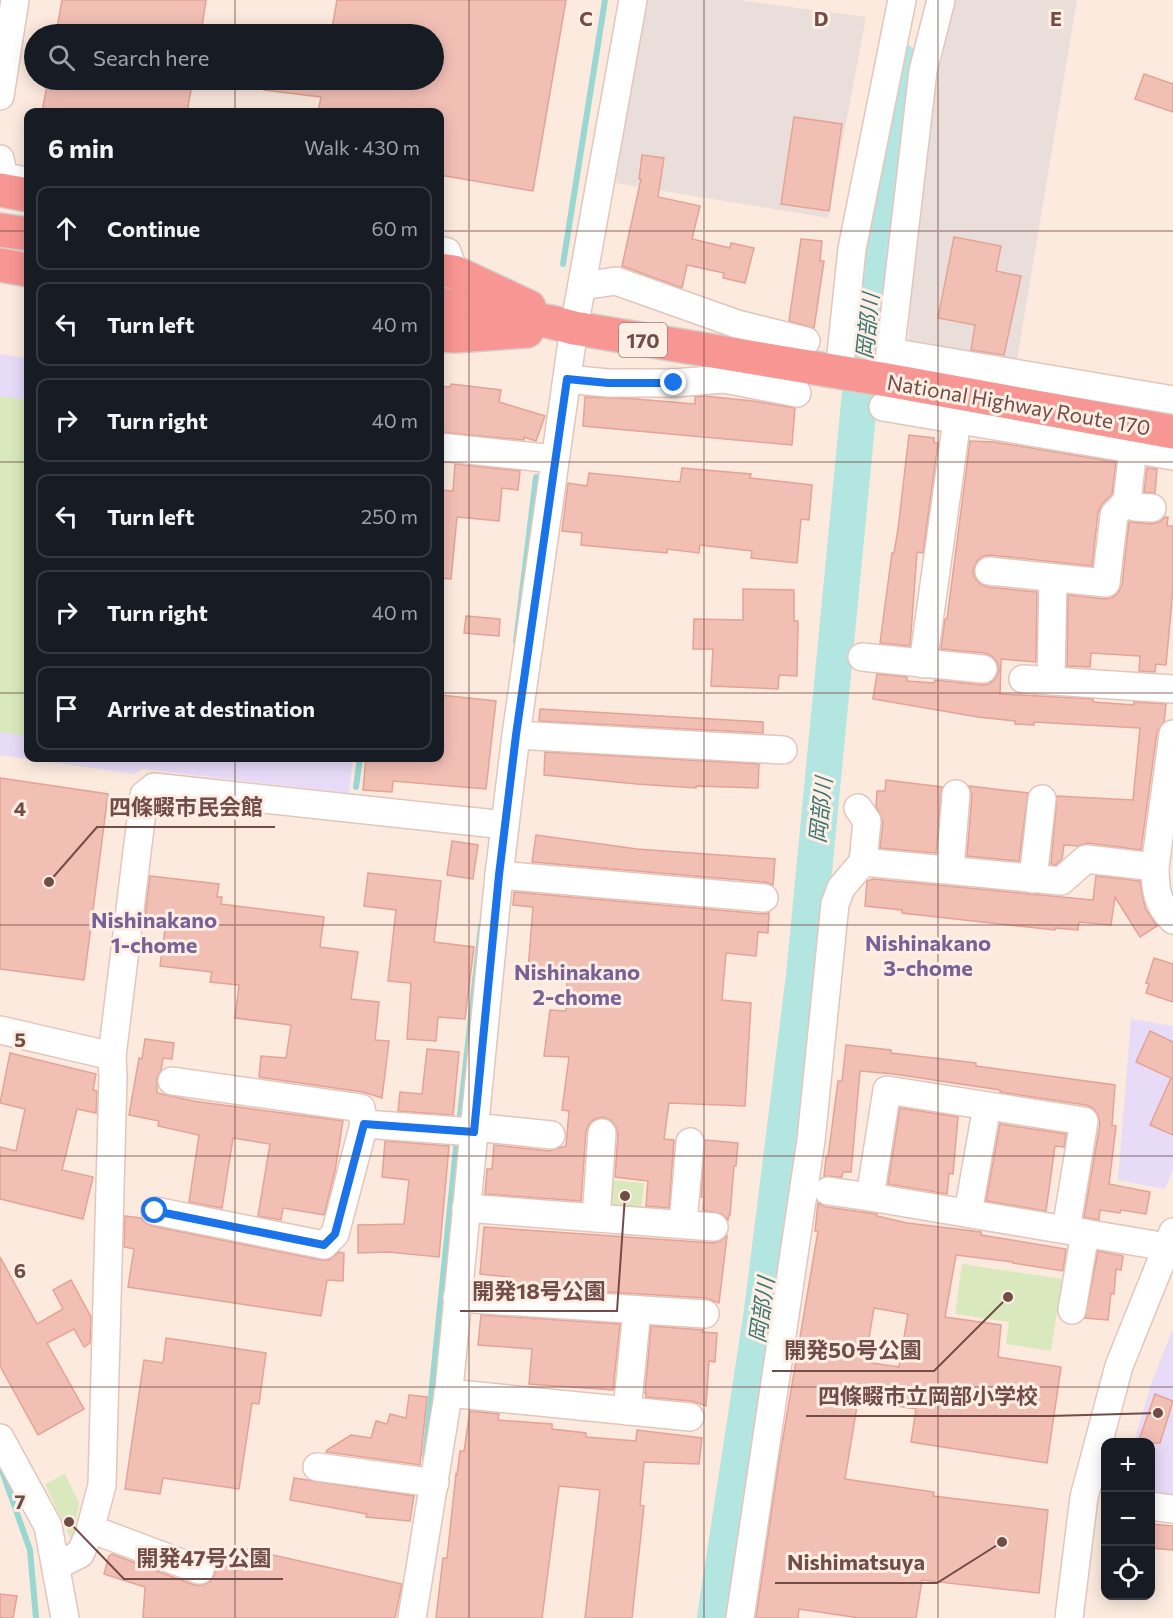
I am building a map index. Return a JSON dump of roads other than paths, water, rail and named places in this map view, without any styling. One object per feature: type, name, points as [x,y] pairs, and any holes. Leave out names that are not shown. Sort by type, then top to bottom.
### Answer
[{"type":"highway","points":[[0,230],[24,233]]},
{"type":"highway","name":"170","points":[[444,264],[574,328]]},
{"type":"highway","points":[[0,265],[24,269]]},
{"type":"highway","name":"National Highway Route 170","points":[[444,305],[870,377],[1173,432]]},
{"type":"highway","name":"170","points":[[445,338],[574,328]]},
{"type":"street","points":[[0,96],[15,0]]},
{"type":"street","points":[[412,1618],[426,1482],[448,1393],[466,1208],[465,1130],[516,735],[574,328],[633,0]]},
{"type":"street","points":[[870,377],[852,249],[903,0]]},
{"type":"street","points":[[870,377],[923,71],[941,0]]},
{"type":"street","points":[[0,280],[24,284]]},
{"type":"street","points":[[582,286],[616,281],[737,324],[806,341]]},
{"type":"street","points":[[870,377],[1173,400]]},
{"type":"street","points":[[870,377],[957,420],[1173,456]]},
{"type":"street","points":[[567,379],[608,383],[663,383],[724,379],[797,393]]},
{"type":"street","points":[[923,664],[957,420]]},
{"type":"street","points":[[444,447],[555,459]]},
{"type":"street","points":[[989,571],[1106,583],[1114,515],[1127,501],[1133,449]]},
{"type":"street","points":[[1127,501],[1134,507],[1152,508]]},
{"type":"street","points":[[1051,681],[1053,578]]},
{"type":"street","points":[[862,657],[983,669]]},
{"type":"street","points":[[1023,679],[1173,689]]},
{"type":"street","points":[[1173,734],[1155,867],[1155,888],[1163,910],[1173,920]]},
{"type":"street","points":[[516,735],[783,750]]},
{"type":"street","points":[[56,1566],[80,1554],[90,1529],[102,1485],[113,1077],[111,1056],[144,795],[154,787],[505,825]]},
{"type":"street","points":[[950,870],[956,794]]},
{"type":"street","points":[[1033,879],[1042,799]]},
{"type":"street","points":[[740,1618],[811,1140],[835,904],[841,888],[863,862],[867,821],[858,808]]},
{"type":"street","points":[[863,862],[1061,881],[1086,859],[1155,867]]},
{"type":"street","points":[[499,875],[764,898]]},
{"type":"street","points":[[0,1030],[111,1056]]},
{"type":"street","points":[[155,1211],[324,1245],[335,1234],[364,1124],[361,1108],[172,1081]]},
{"type":"street","points":[[870,1197],[888,1090],[1084,1121],[1072,1310]]},
{"type":"street","points":[[968,1214],[987,1106]]},
{"type":"street","points":[[364,1124],[551,1135]]},
{"type":"street","points":[[596,1218],[602,1132]]},
{"type":"street","points":[[683,1224],[690,1142]]},
{"type":"street","points":[[828,1191],[1076,1232],[1170,1239],[1119,1366],[1095,1498],[1069,1618]]},
{"type":"street","points":[[466,1208],[714,1227]]},
{"type":"street","points":[[458,1298],[705,1314]]},
{"type":"street","points":[[627,1411],[637,1310]]},
{"type":"street","points":[[448,1393],[690,1417]]},
{"type":"street","points":[[0,1438],[48,1526],[65,1618]]},
{"type":"street","points":[[317,1467],[426,1482]]},
{"type":"street","points":[[1155,1507],[1173,1509]]},
{"type":"street","points":[[90,1529],[200,1570]]},
{"type":"waterway","points":[[563,264],[605,0]]},
{"type":"waterway","name":"岡部川","points":[[715,1618],[762,1311],[804,976],[870,289],[900,61]]},
{"type":"waterway","points":[[516,642],[536,477]]},
{"type":"waterway","points":[[356,787],[359,762]]},
{"type":"waterway","points":[[459,1125],[481,926]]},
{"type":"waterway","points":[[425,1456],[457,1138]]},
{"type":"waterway","points":[[0,1465],[30,1550],[36,1618]]},
{"type":"place","name":"四條畷市民会館","points":[[49,882]]},
{"type":"place","name":"開発18号公園","points":[[625,1196]]},
{"type":"place","name":"開発50号公園","points":[[1008,1297]]},
{"type":"place","name":"四條畷市立岡部小学校","points":[[1158,1413]]},
{"type":"place","name":"開発47号公園","points":[[69,1522]]},
{"type":"place","name":"Nishimatsuya","points":[[1002,1542]]},
{"type":"district","name":"Nishinakano 1-chome","points":[[154,932]]},
{"type":"district","name":"Nishinakano 3-chome","points":[[928,954]]},
{"type":"district","name":"Nishinakano 2-chome","points":[[577,984]]}]
